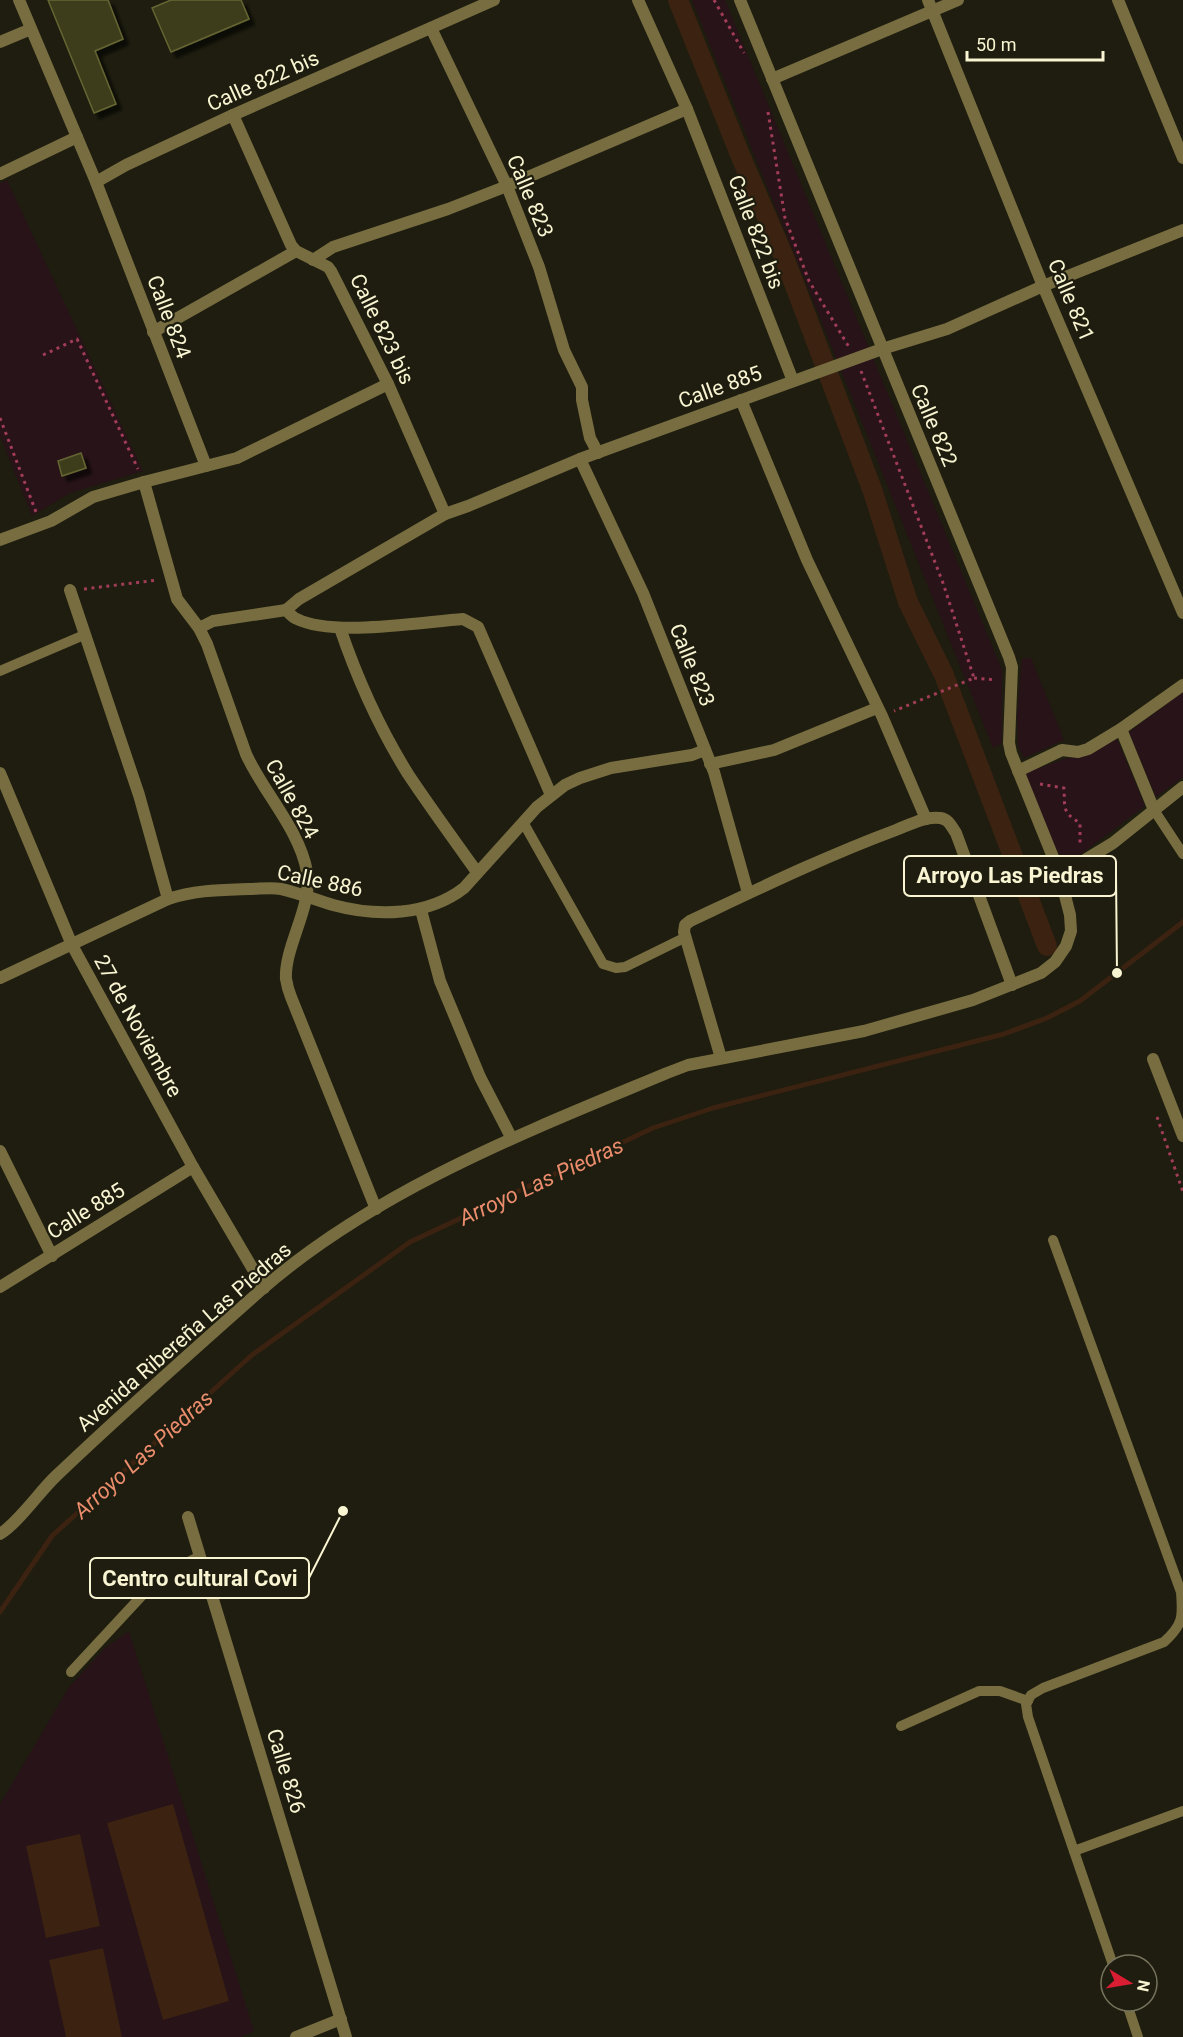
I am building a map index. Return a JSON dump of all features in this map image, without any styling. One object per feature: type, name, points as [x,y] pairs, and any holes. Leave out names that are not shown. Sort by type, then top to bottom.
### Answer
[{"type":"street","points":[[19,0],[96,182]]},
{"type":"street","name":"Calle 822 bis","points":[[96,182],[126,165],[233,115],[494,0]]},
{"type":"street","name":"Calle 822 bis","points":[[638,0],[687,108],[793,381]]},
{"type":"street","name":"Calle 822","points":[[740,0],[1009,657],[1012,667],[1009,743],[1059,872]]},
{"type":"street","points":[[772,79],[930,5],[958,0]]},
{"type":"street","points":[[1118,0],[1183,158]]},
{"type":"street","name":"Calle 821","points":[[930,5],[1043,286],[1183,613]]},
{"type":"street","name":"Calle 823","points":[[431,28],[507,186],[539,267],[564,351],[582,387],[582,400],[590,438],[597,453]]},
{"type":"street","points":[[0,42],[31,29]]},
{"type":"street","points":[[313,260],[333,247],[448,209],[507,186],[687,108]]},
{"type":"street","points":[[153,332],[296,251],[291,245],[233,115]]},
{"type":"street","points":[[0,174],[77,137]]},
{"type":"street","name":"Calle 824","points":[[96,182],[206,466]]},
{"type":"street","name":"Calle 885","points":[[286,610],[299,599],[445,514],[580,459],[882,349],[947,329],[1043,286],[1183,230]]},
{"type":"street","name":"Calle 823 bis","points":[[296,251],[328,267],[331,271],[388,384],[445,514]]},
{"type":"street","points":[[0,540],[29,531],[93,498],[237,458],[388,384]]},
{"type":"street","points":[[741,400],[807,560],[880,712],[926,819]]},
{"type":"street","name":"Calle 823","points":[[580,459],[643,593],[705,750],[748,893]]},
{"type":"street","name":"Calle 824","points":[[144,482],[177,599],[199,628],[249,761],[294,837],[307,872],[306,897],[286,979],[291,997],[376,1209]]},
{"type":"street","points":[[70,590],[139,795],[168,899]]},
{"type":"street","points":[[199,628],[213,621],[286,610],[296,619],[320,626],[340,628],[463,619],[478,627],[551,795]]},
{"type":"street","points":[[340,628],[353,666],[366,694],[408,772],[477,872]]},
{"type":"street","points":[[1018,771],[1062,750],[1078,752],[1088,749],[1121,729],[1183,685]]},
{"type":"street","points":[[710,764],[774,750],[880,712]]},
{"type":"street","points":[[1121,729],[1154,810]]},
{"type":"street","name":"Calle 886","points":[[0,978],[187,892],[279,889],[336,906],[365,911],[421,910],[456,895],[537,807],[565,785],[611,768],[692,755],[705,750]]},
{"type":"street","name":"27 de Noviembre","points":[[0,773],[72,945],[193,1167],[264,1288]]},
{"type":"street","points":[[1059,872],[1113,843],[1183,787]]},
{"type":"street","points":[[721,1058],[686,937],[685,925],[748,893],[851,846],[926,819],[940,818],[948,821],[956,833],[1012,985]]},
{"type":"street","name":"Avenida Ribereña Las Piedras","points":[[0,1534],[55,1477],[264,1288],[321,1244],[376,1209],[511,1137],[688,1065],[864,1031],[973,1000],[1041,973],[1055,962],[1066,946],[1071,931],[1070,915],[1059,872]]},
{"type":"street","points":[[421,910],[440,981],[480,1077],[511,1137]]},
{"type":"street","points":[[1153,1059],[1183,1136]]},
{"type":"street","points":[[0,1151],[52,1256]]},
{"type":"street","name":"Calle 885","points":[[0,1287],[193,1167]]},
{"type":"street","name":"Calle 826","points":[[188,1517],[346,2037]]},
{"type":"street","points":[[296,2037],[341,2019]]},
{"type":"lane","points":[[0,671],[84,635]]},
{"type":"lane","points":[[1154,810],[1183,854]]},
{"type":"lane","points":[[523,822],[603,964],[616,968],[625,967],[686,937]]},
{"type":"lane","points":[[1053,1240],[1181,1592],[1182,1616],[1178,1630],[1164,1641],[1043,1688],[1031,1695],[1026,1704],[1028,1717],[1109,1953]]},
{"type":"lane","points":[[71,1672],[149,1588],[168,1573],[200,1556]]},
{"type":"lane","points":[[901,1726],[979,1691],[1000,1691],[1028,1701]]},
{"type":"lane","points":[[1074,1851],[1183,1811]]},
{"type":"lane","points":[[1130,2013],[1138,2037]]},
{"type":"path","points":[[714,0],[749,61]]},
{"type":"path","points":[[767,105],[785,218],[809,281],[850,361],[944,583],[974,678]]},
{"type":"path","points":[[43,355],[77,339],[144,482]]},
{"type":"path","points":[[0,418],[41,525]]},
{"type":"path","points":[[70,590],[171,579]]},
{"type":"path","points":[[880,712],[974,678],[1011,681]]},
{"type":"path","points":[[1032,782],[1064,788],[1066,811],[1080,823],[1080,849]]},
{"type":"path","points":[[1157,1117],[1183,1192]]},
{"type":"shaded area","points":[[692,0],[725,0],[1002,670],[1002,743],[993,748]]},
{"type":"shaded area","points":[[7,180],[143,471],[70,493],[32,516],[0,436],[0,183]]},
{"type":"shaded area","points":[[1022,658],[1031,658],[1064,740],[1024,758],[1018,746],[1017,715]]},
{"type":"shaded area","points":[[1183,692],[1183,777],[1156,797],[1129,732]]},
{"type":"shaded area","points":[[1116,737],[1145,806],[1077,857],[1064,857],[1057,852],[1025,773],[1067,758],[1085,756]]},
{"type":"shaded area","points":[[129,1631],[254,2031],[241,2037],[0,2037],[0,1804],[69,1687],[105,1648]]},
{"type":"shaded area","points":[[173,1804],[229,2001],[163,2020],[107,1823]]},
{"type":"shaded area","points":[[80,1834],[100,1926],[46,1938],[26,1846]]},
{"type":"shaded area","points":[[103,1948],[122,2037],[66,2037],[49,1960]]},
{"type":"building","points":[[48,0],[108,0],[123,39],[95,51],[116,104],[94,113]]},
{"type":"building","points":[[171,0],[241,0],[249,19],[171,52],[152,8]]},
{"type":"building","points":[[81,453],[86,468],[62,476],[58,461]]},
{"type":"waterway","points":[[678,0],[784,257],[873,492],[908,602],[944,675],[1047,946]]},
{"type":"waterway","name":"Arroyo Las Piedras","points":[[0,1612],[52,1536],[252,1355],[410,1242],[653,1128],[713,1108],[1004,1034],[1047,1018],[1080,1001],[1183,922]]},
{"type":"place","name":"Arroyo Las Piedras","points":[[1117,973]]},
{"type":"place","name":"Centro cultural Covi","points":[[343,1511]]}]
